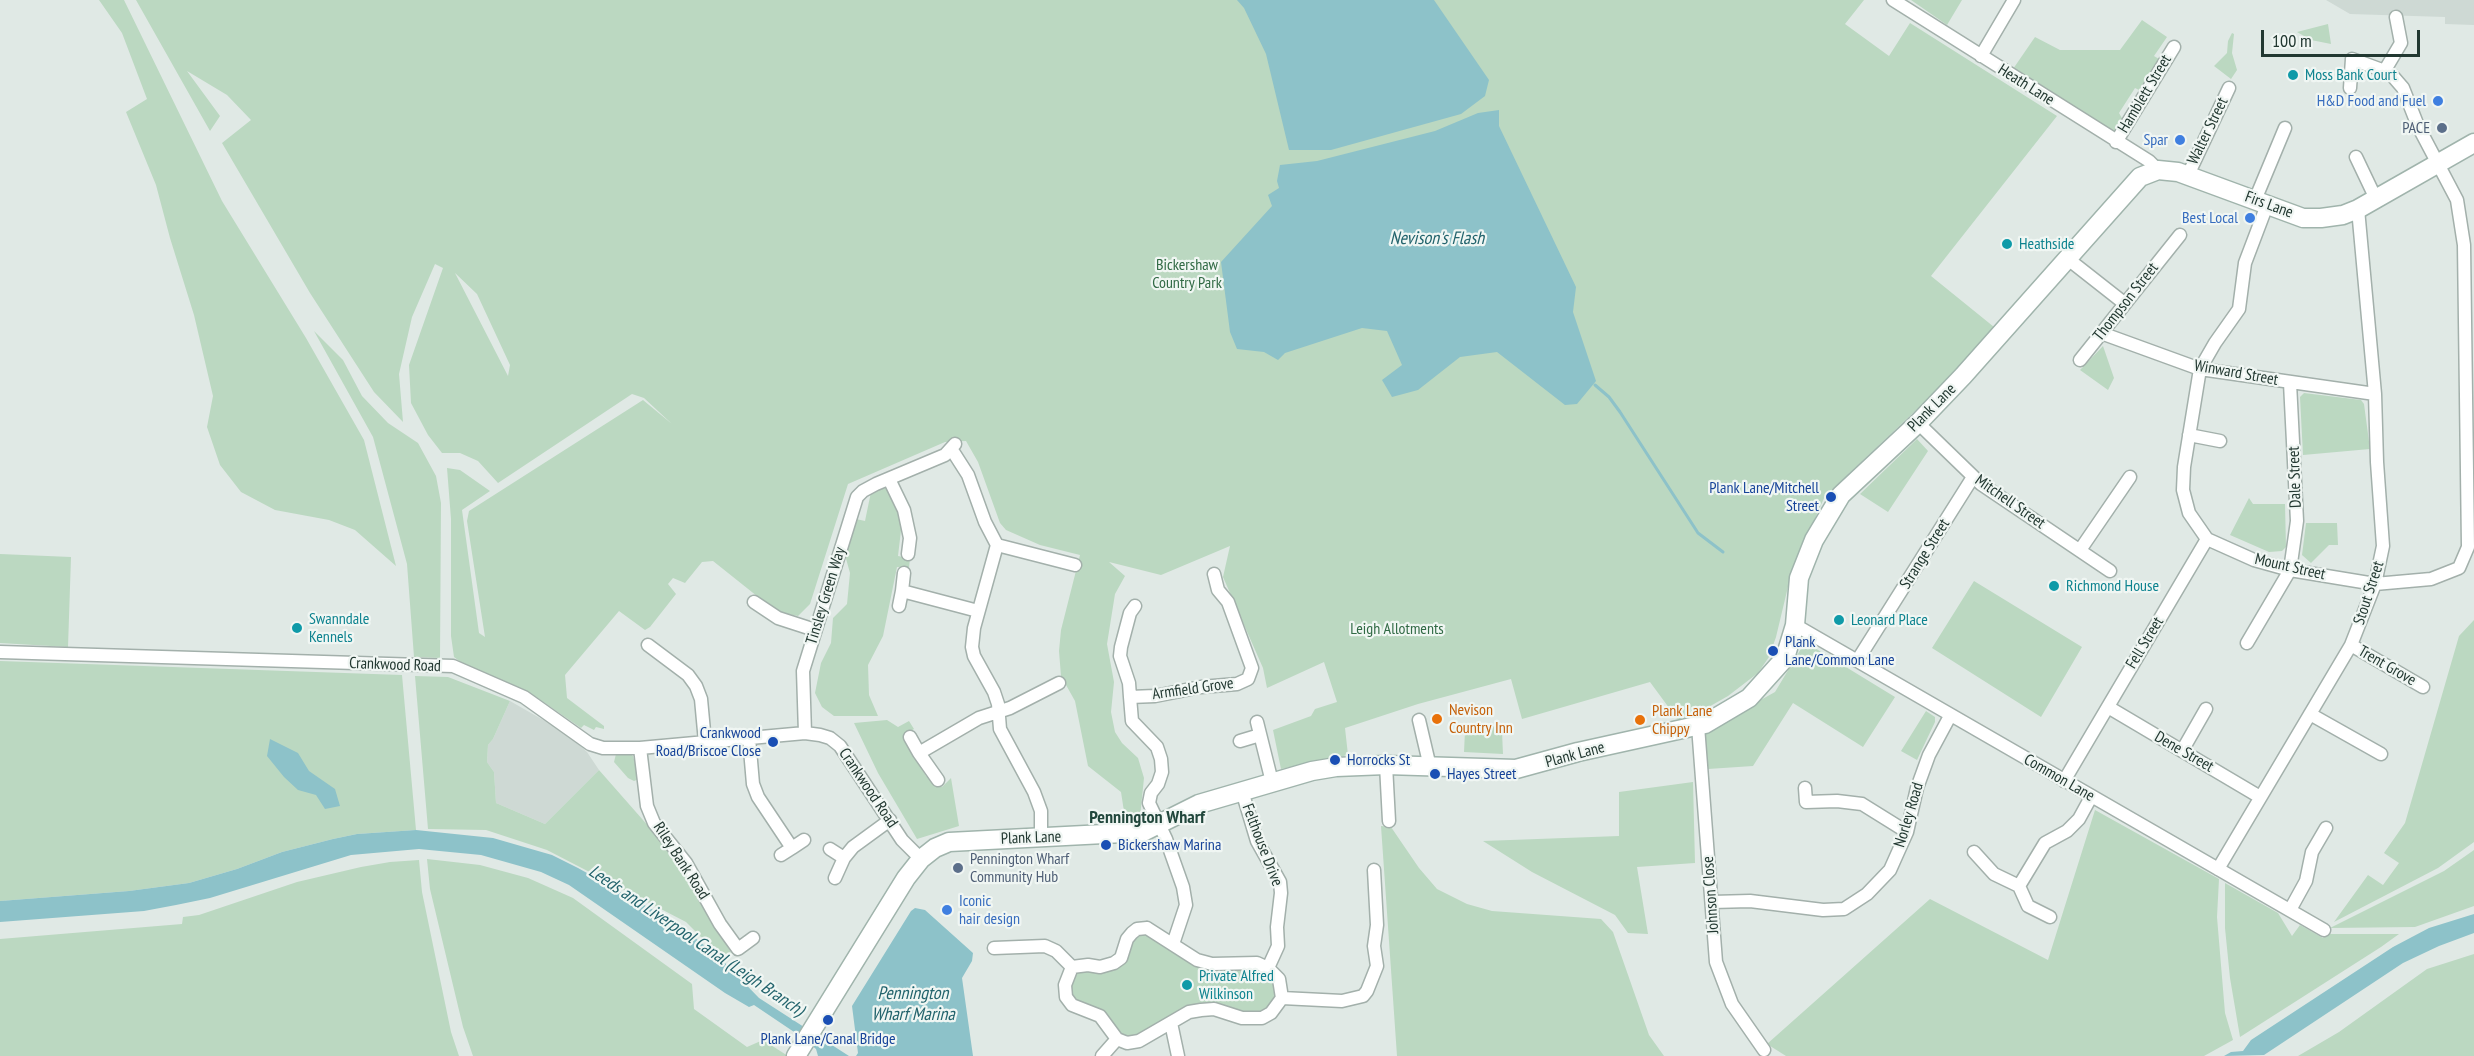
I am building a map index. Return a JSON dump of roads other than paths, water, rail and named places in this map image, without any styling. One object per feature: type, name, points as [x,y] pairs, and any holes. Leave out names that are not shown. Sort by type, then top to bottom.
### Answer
[{"type":"street","name":"Heath Lane","points":[[1893,0],[2149,161],[2158,170]]},
{"type":"street","points":[[1981,56],[2014,0]]},
{"type":"street","points":[[2350,88],[2352,59],[2385,70],[2401,43],[2396,17]]},
{"type":"street","name":"Hamblett Street","points":[[2116,142],[2174,47]]},
{"type":"street","name":"Mount Street","points":[[2207,539],[2254,560],[2290,570],[2375,584],[2431,579],[2459,568],[2468,547],[2471,481],[2469,242],[2457,200],[2437,164],[2403,88],[2385,70]]},
{"type":"street","name":"Walter Street","points":[[2188,175],[2229,88]]},
{"type":"street","points":[[2207,539],[2189,513],[2183,490],[2200,369],[2239,309],[2246,263],[2261,202],[2285,128]]},
{"type":"street","name":"Firs Lane","points":[[2158,170],[2188,175],[2303,218],[2343,215],[2358,209],[2474,143]]},
{"type":"street","points":[[2356,157],[2376,199]]},
{"type":"street","name":"Plank Lane","points":[[800,1049],[906,878],[921,859],[935,848],[949,842],[1143,832],[1199,804],[1272,782],[1336,767],[1386,765],[1516,769],[1578,752],[1705,724],[1749,698],[1785,658],[1795,625],[1799,578],[1826,517],[1841,495],[1918,423],[1958,371],[2068,259],[2133,183],[2149,172],[2158,170]]},
{"type":"street","name":"Stout Street","points":[[2218,869],[2351,645],[2375,584],[2383,546],[2375,394],[2358,209]]},
{"type":"street","name":"Thompson Street","points":[[2080,360],[2176,240],[2161,236]]},
{"type":"street","points":[[2068,259],[2124,303]]},
{"type":"street","name":"Winward Street","points":[[2102,333],[2200,369],[2375,394]]},
{"type":"street","name":"Dale Street","points":[[2290,383],[2297,521],[2290,570]]},
{"type":"street","name":"Mitchell Street","points":[[1918,423],[1981,484],[2110,571]]},
{"type":"street","points":[[2189,435],[2220,441]]},
{"type":"street","name":"Tinsley Green Way","points":[[805,733],[802,681],[815,630],[857,497],[863,491],[945,455],[953,447],[968,475],[985,522],[997,545]]},
{"type":"street","name":"Strange Street","points":[[1857,661],[1973,477]]},
{"type":"street","points":[[2080,550],[2130,477]]},
{"type":"street","points":[[889,479],[904,510],[909,538],[908,554]]},
{"type":"street","name":"Fell Street","points":[[2064,781],[2207,539]]},
{"type":"street","points":[[1041,838],[1041,811],[1034,792],[1000,729],[998,704],[994,692],[974,656],[972,647],[978,611],[997,545],[1075,565]]},
{"type":"street","points":[[2247,643],[2290,570]]},
{"type":"street","points":[[899,606],[904,573]]},
{"type":"street","name":"Armfield Grove","points":[[1130,697],[1155,696],[1201,687],[1237,684],[1248,679],[1252,668],[1228,602],[1218,590],[1214,574]]},
{"type":"street","points":[[902,591],[978,611]]},
{"type":"street","points":[[754,602],[778,618],[815,630]]},
{"type":"street","name":"Armfield Grove","points":[[1135,606],[1130,613],[1120,647],[1120,656],[1129,683],[1132,721],[1157,747],[1161,759],[1162,772],[1149,803],[1158,826]]},
{"type":"street","name":"Common Lane","points":[[1795,625],[2324,930]]},
{"type":"street","points":[[648,645],[688,675],[696,686],[701,699],[705,742]]},
{"type":"street","name":"Trent Grove","points":[[2351,645],[2423,687]]},
{"type":"street","name":"Crankwood Road","points":[[0,652],[453,666],[524,697],[590,744],[603,748],[640,748],[805,733],[830,738],[840,746],[902,840],[921,859]]},
{"type":"street","points":[[919,753],[979,718],[997,714],[1059,682]]},
{"type":"street","name":"Dene Street","points":[[2108,707],[2260,797]]},
{"type":"street","points":[[2182,751],[2206,709]]},
{"type":"street","points":[[2310,714],[2381,754]]},
{"type":"street","name":"Norley Road","points":[[1712,902],[1750,901],[1823,910],[1844,909],[1867,894],[1890,870],[1907,832],[1917,789],[1929,755],[1950,716]]},
{"type":"street","points":[[1419,720],[1430,767]]},
{"type":"street","points":[[1257,722],[1272,782]]},
{"type":"street","name":"Johnson Close","points":[[1698,726],[1716,962],[1732,1004],[1764,1050]]},
{"type":"street","points":[[1240,741],[1260,735]]},
{"type":"street","points":[[910,737],[938,780]]},
{"type":"street","points":[[749,738],[753,784],[758,797],[792,848]]},
{"type":"street","name":"Riley Bank Road","points":[[640,748],[648,806],[654,823],[686,863],[720,924],[738,949],[753,938]]},
{"type":"street","points":[[1386,765],[1389,821]]},
{"type":"street","points":[[1805,788],[1806,802],[1837,801],[1862,804],[1907,832]]},
{"type":"street","name":"Felthouse Drive","points":[[1242,791],[1257,841],[1280,882],[1278,946],[1268,968]]},
{"type":"street","points":[[2019,886],[2044,843],[2067,831],[2079,819],[2091,797]]},
{"type":"street","points":[[835,878],[844,858],[853,847],[890,820]]},
{"type":"street","points":[[1158,826],[1176,864],[1186,905],[1173,944]]},
{"type":"street","points":[[2290,910],[2306,881],[2312,852],[2326,828]]},
{"type":"street","points":[[781,855],[804,840]]},
{"type":"street","points":[[830,849],[844,858]]},
{"type":"street","points":[[1974,852],[1994,874],[2019,886],[2028,906],[2050,917]]},
{"type":"street","points":[[1282,998],[1342,1001],[1363,996],[1372,982],[1377,966],[1374,946],[1377,925],[1370,890],[1374,870]]},
{"type":"street","points":[[1147,928],[1197,960],[1212,964],[1257,963],[1268,968],[1279,979],[1282,998],[1271,1013],[1262,1018],[1242,1018],[1230,1012],[1207,1009],[1189,1012],[1139,1041],[1128,1043],[1117,1039],[1100,1016],[1072,1005],[1066,997],[1065,985],[1072,967],[1088,965],[1100,967],[1113,963],[1121,958],[1127,939],[1137,929],[1147,928]]},
{"type":"street","points":[[993,948],[1045,946],[1056,951],[1072,967]]},
{"type":"street","points":[[1171,1023],[1179,1056]]},
{"type":"street","points":[[1102,1056],[1117,1039]]},
{"type":"water","points":[[1237,0],[1434,0],[1489,80],[1485,96],[1461,114],[1331,150],[1289,150],[1266,54],[1244,8]]},
{"type":"water","name":"Nevison's Flash","points":[[1499,110],[1499,126],[1576,287],[1573,312],[1596,381],[1577,404],[1565,405],[1497,352],[1460,357],[1418,390],[1392,397],[1382,380],[1402,365],[1387,331],[1362,328],[1285,353],[1278,360],[1264,352],[1237,349],[1230,332],[1221,262],[1272,206],[1268,195],[1279,188],[1277,181],[1280,165],[1317,161],[1435,131],[1478,113]]},
{"type":"water","points":[[270,739],[298,753],[309,771],[335,789],[340,806],[325,809],[316,795],[298,790],[284,777],[267,756]]},
{"type":"water","name":"Leeds and Liverpool Canal (Leigh Branch)","points":[[416,830],[493,838],[552,855],[578,868],[680,925],[724,962],[759,998],[849,1056],[818,1056],[816,1049],[800,1036],[754,1005],[749,1007],[725,993],[569,885],[541,872],[481,855],[419,849],[351,855],[210,898],[176,905],[144,911],[0,922],[0,901],[129,891],[189,883],[237,869],[282,852],[333,839],[357,834]]},
{"type":"water","name":"Pennington Wharf Marina","points":[[915,908],[925,910],[973,953],[972,961],[962,978],[973,1056],[856,1056],[858,1053],[852,1006]]},
{"type":"water","points":[[2474,914],[2474,933],[2403,963],[2264,1055],[2224,1056],[2231,1052],[2243,1051],[2251,1040],[2393,947],[2429,928]]},
{"type":"waterway","points":[[1595,385],[1609,397],[1620,412],[1698,533],[1723,552]]},
{"type":"place","name":"Moss Bank Court","points":[[2293,75]]},
{"type":"place","name":"H&D Food and Fuel","points":[[2438,101]]},
{"type":"place","name":"PACE","points":[[2442,128]]},
{"type":"place","name":"Spar","points":[[2180,140]]},
{"type":"place","name":"Best Local","points":[[2250,218]]},
{"type":"place","name":"Heathside","points":[[2007,244]]},
{"type":"place","name":"Plank Lane/Mitchell Street","points":[[1831,497]]},
{"type":"place","name":"Richmond House","points":[[2054,586]]},
{"type":"place","name":"Leonard Place","points":[[1839,620]]},
{"type":"place","name":"Swanndale Kennels","points":[[297,628]]},
{"type":"place","name":"Plank Lane/Common Lane","points":[[1773,651]]},
{"type":"place","name":"Nevison Country Inn","points":[[1437,719]]},
{"type":"place","name":"Plank Lane Chippy","points":[[1640,720]]},
{"type":"place","name":"Crankwood Road/Briscoe Close","points":[[773,742]]},
{"type":"place","name":"Horrocks St","points":[[1335,760]]},
{"type":"place","name":"Hayes Street","points":[[1435,774]]},
{"type":"place","name":"Bickershaw Marina","points":[[1106,845]]},
{"type":"place","name":"Pennington Wharf Community Hub","points":[[958,868]]},
{"type":"place","name":"Iconic hair design","points":[[947,910]]},
{"type":"place","name":"Private Alfred Wilkinson","points":[[1187,985]]},
{"type":"place","name":"Plank Lane/Canal Bridge","points":[[828,1020]]},
{"type":"district","name":"Pennington Wharf","points":[[1147,818]]},
{"type":"park label","name":"Bickershaw Country Park","points":[[1187,274]]},
{"type":"park label","name":"Leigh Allotments","points":[[1397,629]]}]
